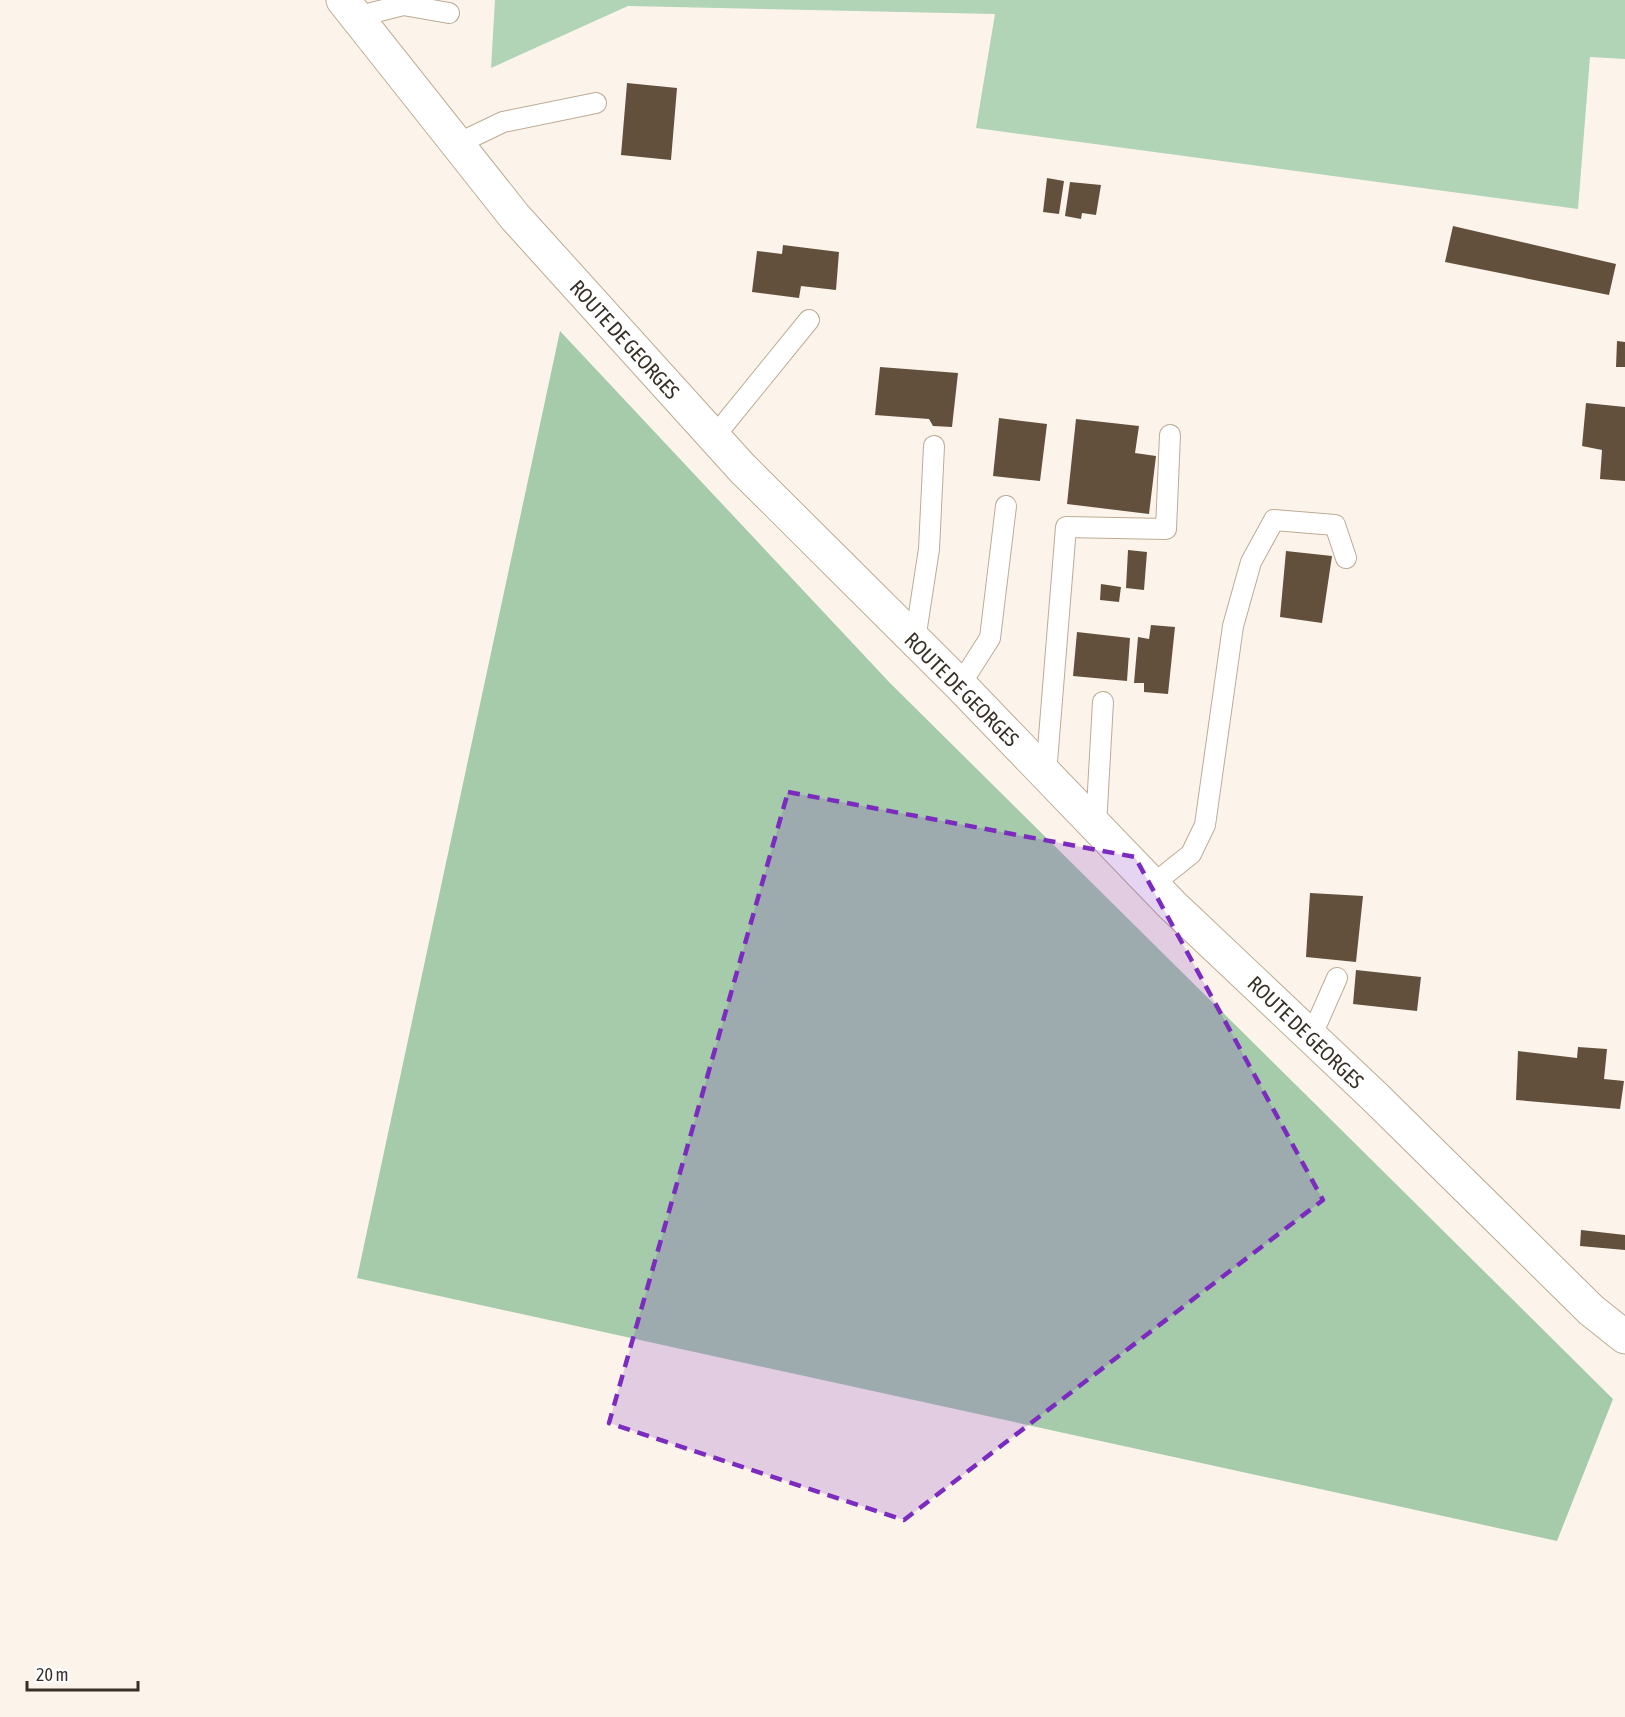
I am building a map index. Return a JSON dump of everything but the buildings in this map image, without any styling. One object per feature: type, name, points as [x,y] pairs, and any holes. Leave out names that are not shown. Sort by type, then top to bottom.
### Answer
[{"type":"street","name":"ROUTE DE GEORGES","points":[[349,8],[515,217],[742,468],[960,685],[1152,885],[1591,1310],[1625,1337]]},
{"type":"lane","points":[[349,8],[404,6],[449,13]]},
{"type":"lane","points":[[457,144],[503,122],[596,103]]},
{"type":"lane","points":[[714,437],[809,320]]},
{"type":"lane","points":[[1046,774],[1066,527],[1166,529],[1170,435]]},
{"type":"lane","points":[[915,640],[929,549],[934,446]]},
{"type":"lane","points":[[960,685],[990,638],[1006,506]]},
{"type":"lane","points":[[1152,885],[1191,854],[1204,825],[1233,626],[1251,562],[1274,520],[1335,525],[1346,558]]},
{"type":"lane","points":[[1096,826],[1103,702]]},
{"type":"lane","points":[[1311,1037],[1337,978]]},
{"type":"highlighted area","points":[[788,792],[1135,857],[1323,1200],[904,1520],[609,1423]]},
{"type":"green space","points":[[495,0],[1625,0],[1625,59],[1590,57],[1578,209],[976,128],[995,14],[628,6],[491,68]]},
{"type":"green space","points":[[560,331],[890,683],[1613,1399],[1557,1541],[357,1278]]}]
